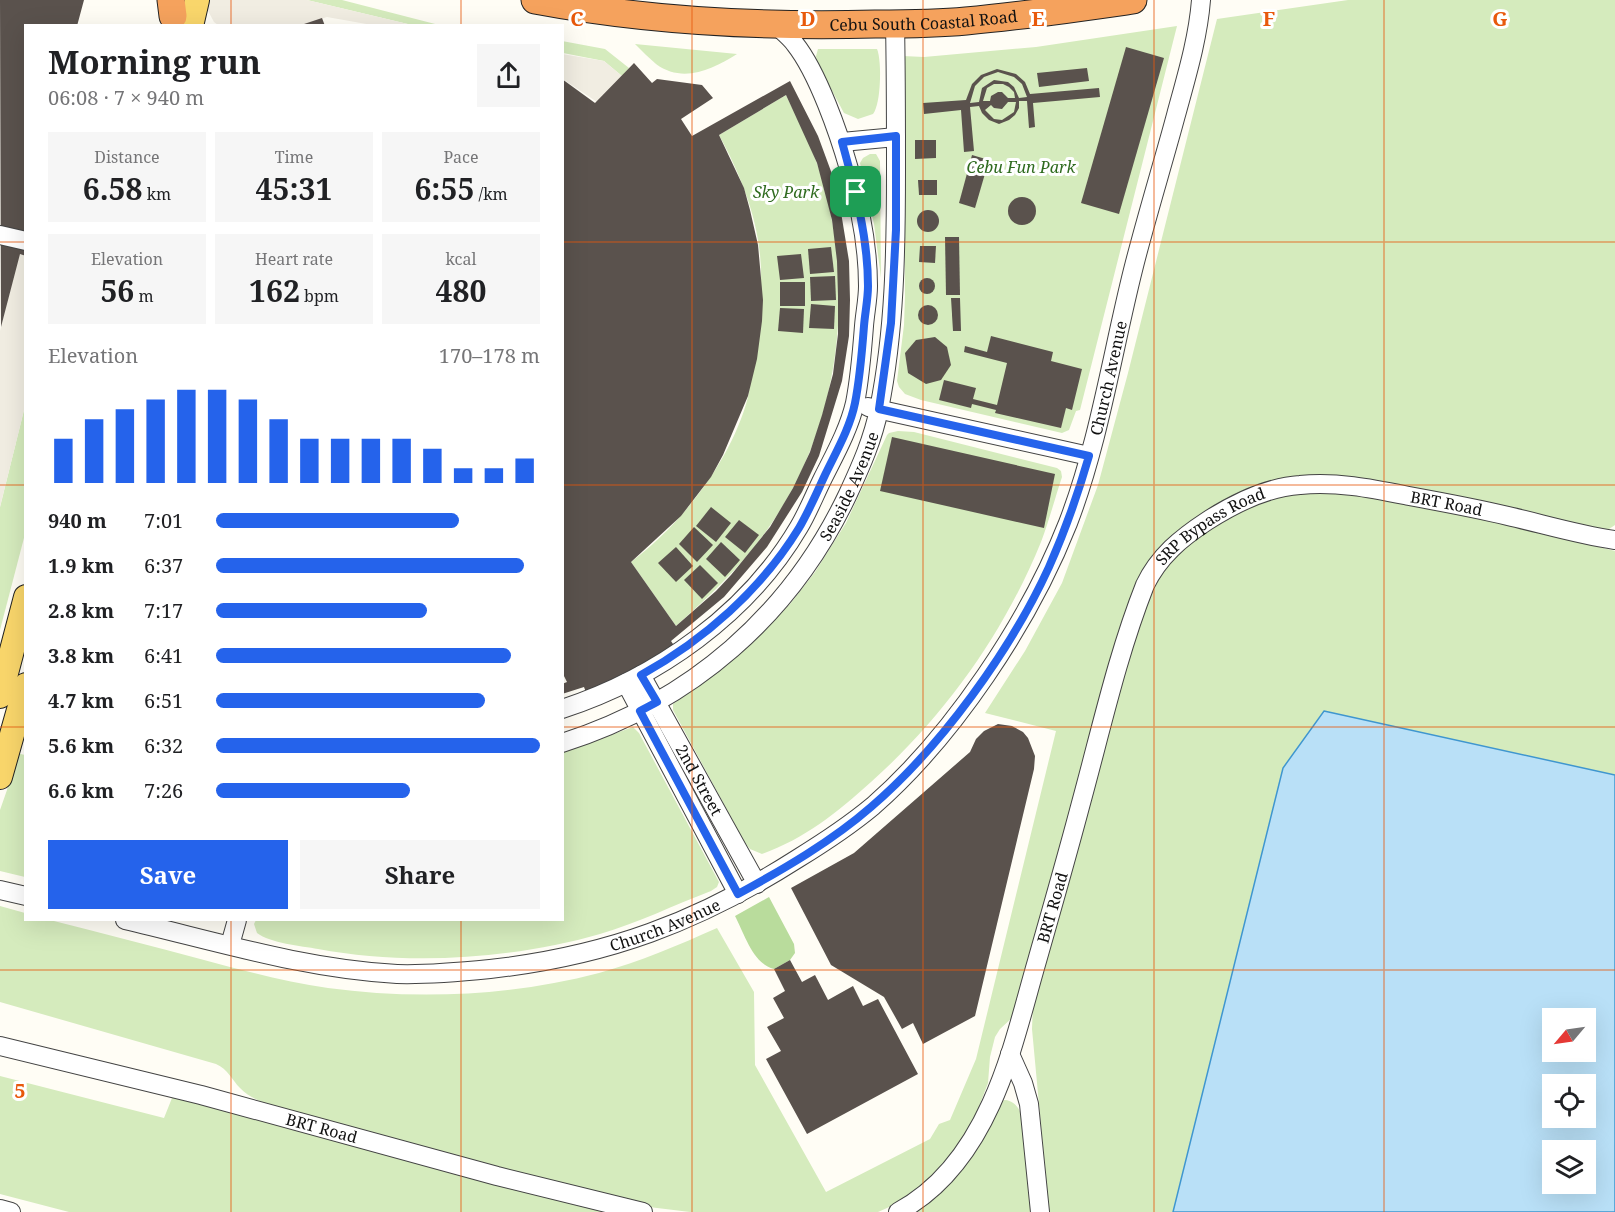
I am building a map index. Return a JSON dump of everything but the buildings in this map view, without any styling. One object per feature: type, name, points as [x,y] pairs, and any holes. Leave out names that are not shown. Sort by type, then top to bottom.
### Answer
[{"type":"highway","name":"Cebu South Coastal Road","points":[[535,0],[626,13],[776,25],[964,21],[1133,0]]},
{"type":"main road","points":[[176,13],[197,0]]},
{"type":"main road","points":[[0,777],[19,677],[24,620]]},
{"type":"main road","points":[[0,696],[19,677]]},
{"type":"street","name":"Church Avenue","points":[[129,921],[299,962],[348,970],[403,974],[479,970],[532,964],[601,950],[690,918],[757,884],[823,843],[870,809],[929,749],[961,709],[1010,639],[1048,568],[1068,522],[1089,456],[1133,269],[1188,72],[1201,0]]},
{"type":"street","name":"Seaside Avenue","points":[[564,742],[582,737],[649,707],[699,676],[718,661],[770,613],[794,584],[838,516],[870,443],[879,409],[891,323],[896,230],[895,24]]},
{"type":"street","name":"Seaside Avenue","points":[[564,708],[633,679],[701,636],[751,590],[775,562],[803,520],[845,434],[855,405],[868,285],[864,236],[856,192],[842,142],[809,69],[796,45],[776,25]]},
{"type":"street","points":[[842,142],[896,136]]},
{"type":"street","points":[[0,235],[24,241]]},
{"type":"street","points":[[855,405],[1089,456]]},
{"type":"street","name":"BRT Road","points":[[1276,489],[1327,483],[1384,490],[1615,540]]},
{"type":"street","name":"SRP Bypass Road","points":[[1151,572],[1166,552],[1195,529],[1238,504],[1276,489]]},
{"type":"street","name":"BRT Road","points":[[898,1212],[927,1194],[945,1177],[990,1105],[1010,1054],[1081,804],[1112,681],[1139,598],[1151,572]]},
{"type":"street","name":"2nd Street","points":[[633,679],[757,884]]},
{"type":"street","name":"2nd Street","points":[[649,707],[738,894]]},
{"type":"street","points":[[0,890],[24,896]]},
{"type":"street","points":[[230,945],[237,921]]},
{"type":"street","name":"BRT Road","points":[[0,1046],[201,1095],[497,1176],[643,1212]]},
{"type":"street","points":[[1010,1054],[1023,1083],[1029,1104],[1040,1212]]},
{"type":"street","points":[[0,1209],[11,1212]]},
{"type":"green space","points":[[307,0],[342,0],[435,24],[408,24]]},
{"type":"green space","points":[[1348,0],[1615,0],[1615,525],[1606,531],[1310,478],[1172,537],[1154,554],[1144,571],[1014,1016],[995,1037],[990,1057],[988,1083],[975,1117],[955,1152],[914,1196],[878,1212],[690,1212],[649,1207],[275,1107],[248,1095],[224,1069],[216,1064],[0,1002],[0,906],[24,913],[24,921],[54,921],[281,979],[328,988],[395,994],[464,994],[566,981],[629,964],[717,928],[754,992],[755,1065],[826,1192],[930,1139],[939,1124],[950,1120],[976,1059],[1056,731],[985,713],[1025,651],[1062,583],[1098,485],[1217,19]]},
{"type":"green space","name":"Cebu Fun Park","points":[[1177,26],[1080,410],[1076,411],[1069,430],[1062,433],[921,400],[905,394],[897,381],[905,296],[903,56],[924,57],[1036,47]]},
{"type":"green space","points":[[564,41],[605,49],[629,68],[622,76],[604,61],[564,53]]},
{"type":"green space","points":[[635,44],[737,54],[708,69],[687,74],[666,70],[656,64]]},
{"type":"green space","points":[[818,49],[877,49],[880,82],[878,101],[873,114],[858,119],[844,113],[817,63]]},
{"type":"green space","name":"Sky Park","points":[[786,95],[815,158],[822,179],[832,223],[838,268],[839,313],[834,359],[825,404],[812,447],[793,489],[769,527],[726,580],[676,626],[631,562],[669,529],[686,509],[703,488],[730,444],[748,397],[761,279],[758,241],[749,204],[736,169],[719,135]]},
{"type":"green space","points":[[870,154],[876,154],[880,161],[881,278],[874,224],[860,163]]},
{"type":"green space","points":[[24,410],[24,538],[0,630],[0,507]]},
{"type":"green space","points":[[898,431],[914,432],[1057,468],[1061,471],[1062,477],[1049,518],[1041,542],[1009,609],[990,641],[948,701],[898,756],[846,804],[806,833],[762,854],[750,849],[745,843],[673,710],[673,704],[723,668],[790,604],[815,572],[846,523],[887,435]]},
{"type":"green space","points":[[1303,492],[1382,499],[1460,513],[1615,551],[1615,782],[1325,711],[1283,768],[1173,1212],[1049,1212],[1032,1029],[1033,1004],[1114,702],[1140,617],[1164,565],[1208,528],[1261,501]]},
{"type":"green space","points":[[633,727],[639,733],[719,882],[717,887],[614,930],[567,943],[496,954],[424,958],[352,954],[286,944],[257,933],[254,924],[256,921],[564,921],[564,752]]},
{"type":"green space","points":[[16,753],[24,755],[24,877],[0,871],[0,810]]},
{"type":"green space","points":[[769,897],[794,944],[795,953],[790,960],[774,969],[760,961],[755,955],[735,916]]},
{"type":"green space","points":[[0,1076],[164,1118],[174,1093],[607,1212],[69,1212],[0,1194]]},
{"type":"green space","points":[[1005,1100],[1015,1104],[1024,1118],[1032,1212],[912,1212],[937,1195],[959,1174],[985,1136],[1001,1101]]},
{"type":"shaded area","points":[[209,0],[307,0],[408,24],[366,24],[327,17],[304,24],[217,24],[207,9]]},
{"type":"shaded area","points":[[564,54],[604,61],[622,76],[597,102],[564,80]]},
{"type":"shaded area","points":[[23,240],[24,410],[0,507],[0,331]]},
{"type":"water","points":[[1324,711],[1615,775],[1615,1212],[1173,1212],[1283,768]]},
{"type":"route","points":[[896,136],[896,230],[891,323],[879,409],[1089,456],[1068,522],[1031,601],[1010,639],[961,709],[929,749],[870,809],[823,843],[738,894],[640,711],[657,702],[641,675],[681,651],[722,619],[775,562],[799,528],[845,434],[855,405],[868,285],[864,236],[856,192],[842,142],[896,136]]}]
